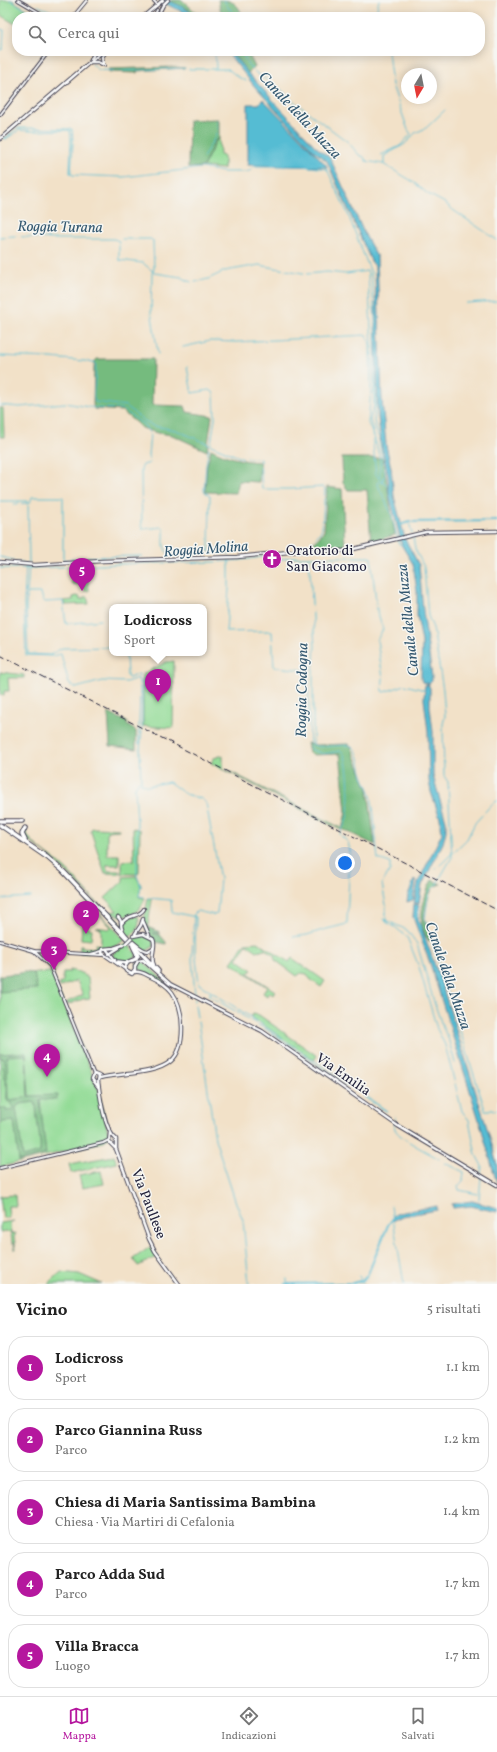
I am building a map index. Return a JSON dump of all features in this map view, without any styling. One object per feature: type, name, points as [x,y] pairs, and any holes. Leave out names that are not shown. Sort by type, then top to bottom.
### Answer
[{"type":"highway","points":[[0,821],[22,821]]},
{"type":"highway","points":[[0,826],[48,858]]},
{"type":"highway","points":[[0,826],[57,868],[154,969]]},
{"type":"highway","points":[[25,828],[22,833],[23,838],[68,875],[158,971]]},
{"type":"highway","points":[[95,904],[102,908],[123,931]]},
{"type":"highway","points":[[132,965],[137,959],[138,954],[133,946]]},
{"type":"highway","points":[[118,962],[126,963],[134,961],[138,954]]},
{"type":"main road","points":[[149,12],[162,2],[168,0]]},
{"type":"main road","points":[[161,9],[162,2]]},
{"type":"main road","points":[[87,64],[93,56]]},
{"type":"main road","points":[[0,139],[97,56]]},
{"type":"main road","points":[[87,64],[96,62],[104,65],[102,56]]},
{"type":"main road","points":[[0,562],[38,565],[103,561],[236,557],[311,550],[345,551],[357,550],[413,534],[431,532],[497,531]]},
{"type":"main road","points":[[121,923],[127,918],[139,915],[144,909]]},
{"type":"main road","points":[[139,915],[143,918]]},
{"type":"main road","points":[[118,917],[121,920],[123,931],[143,950],[150,951],[154,946]]},
{"type":"main road","points":[[108,953],[124,944],[132,937],[141,925],[143,919],[146,929],[154,941],[152,960],[158,971],[175,987]]},
{"type":"main road","points":[[132,937],[143,934],[151,936]]},
{"type":"main road","points":[[108,953],[124,944]]},
{"type":"main road","points":[[102,951],[108,953],[118,962],[132,965],[166,985],[175,998],[179,1008],[182,1033],[180,1048],[172,1060],[161,1067],[97,1078],[111,1141]]},
{"type":"main road","points":[[108,953],[129,974],[138,971],[148,975]]},
{"type":"main road","points":[[125,969],[142,960],[175,987]]},
{"type":"main road","points":[[132,965],[135,972]]},
{"type":"main road","name":"Via Emilia","points":[[175,987],[262,1031],[395,1124],[497,1185]]},
{"type":"main road","name":"Via Paullese","points":[[111,1141],[116,1149],[149,1239],[155,1251],[179,1284]]},
{"type":"street","points":[[18,0],[38,12]]},
{"type":"street","points":[[77,12],[87,0]]},
{"type":"street","points":[[153,0],[157,4]]},
{"type":"street","points":[[0,115],[45,56]]},
{"type":"street","points":[[0,941],[39,952],[88,954],[108,953]]},
{"type":"street","points":[[34,951],[50,966],[97,1078]]},
{"type":"street","points":[[88,954],[102,951]]},
{"type":"street","points":[[39,952],[39,957]]},
{"type":"street","points":[[0,1168],[111,1141]]},
{"type":"green space","points":[[0,0],[12,0],[32,12],[12,12],[12,22],[0,15]]},
{"type":"green space","points":[[171,0],[182,0],[195,12],[191,12],[169,2]]},
{"type":"green space","points":[[218,0],[234,3],[241,12],[221,12]]},
{"type":"green space","points":[[234,56],[250,56],[255,67],[248,73]]},
{"type":"green space","points":[[185,68],[137,71],[137,73],[109,72],[109,69]]},
{"type":"green space","points":[[218,119],[219,139],[215,141],[203,167],[188,168],[189,120]]},
{"type":"green space","points":[[219,139],[220,155],[224,156],[224,169],[203,167],[216,141]]},
{"type":"green space","points":[[97,359],[153,359],[152,405],[185,406],[187,412],[212,416],[207,451],[172,435],[157,433],[142,428],[122,411],[94,409],[94,367]]},
{"type":"green space","points":[[0,408],[3,408],[4,437],[0,437]]},
{"type":"green space","points":[[211,449],[234,458],[260,462],[259,482],[239,481],[236,493],[205,492],[207,465]]},
{"type":"green space","points":[[342,458],[383,458],[395,535],[371,542],[367,490],[348,490],[343,483]]},
{"type":"green space","points":[[327,487],[342,489],[345,546],[339,548],[311,547],[324,531]]},
{"type":"green space","points":[[87,568],[89,591],[85,591],[83,585],[72,584],[70,570]]},
{"type":"green space","points":[[73,597],[80,597],[80,599],[87,597],[89,604],[65,605],[63,601],[73,600]]},
{"type":"green space","points":[[174,661],[173,728],[143,726],[143,674],[166,662]]},
{"type":"green space","points":[[0,672],[24,675],[24,678],[8,678],[9,691],[4,691],[4,695],[0,695]]},
{"type":"green space","points":[[108,713],[127,722],[127,725],[136,731],[136,749],[110,746]]},
{"type":"green space","points":[[307,743],[316,745],[349,744],[352,748],[368,789],[375,845],[342,829],[346,812],[340,754],[314,755],[309,753]]},
{"type":"green space","points":[[223,755],[223,768],[341,828],[341,830],[211,763],[214,758]]},
{"type":"green space","points":[[133,828],[140,830],[139,873],[122,874],[122,861],[134,860]]},
{"type":"green space","points":[[91,829],[119,829],[107,831],[107,855],[119,855],[119,865],[106,865],[108,871],[119,871],[119,874],[105,873],[91,832]]},
{"type":"green space","points":[[24,830],[26,830],[27,835],[35,844],[60,864],[95,901],[119,919],[120,927],[65,871],[44,852],[25,838]]},
{"type":"green space","points":[[136,876],[141,885],[139,897],[145,898],[143,904],[136,912],[126,916],[116,915],[110,912],[117,911],[105,898],[123,881],[123,877]]},
{"type":"green space","points":[[432,880],[441,884],[433,888],[426,907],[424,919],[431,940],[429,941],[422,928],[421,915],[425,896]]},
{"type":"green space","points":[[83,896],[125,940],[115,946],[103,947],[99,950],[88,953],[80,953],[80,945],[82,945],[82,947],[96,948],[95,944],[101,945],[101,929],[96,927],[109,929],[111,927]]},
{"type":"green space","points":[[148,898],[152,900],[147,931],[144,921]]},
{"type":"green space","points":[[138,916],[138,928],[130,937],[123,929],[122,924],[128,918]]},
{"type":"green space","points":[[82,926],[92,929],[91,940],[81,939]]},
{"type":"green space","points":[[147,927],[160,932],[153,933],[160,935],[166,944],[156,942],[147,931]]},
{"type":"green space","points":[[136,936],[148,936],[153,941],[153,947],[146,951],[140,948],[132,939]]},
{"type":"green space","points":[[258,942],[289,962],[292,958],[325,981],[321,987],[310,979],[307,974],[301,973],[297,976],[275,960],[274,955],[265,949],[257,951],[247,944],[237,959],[252,970],[248,973],[275,991],[273,995],[269,992],[267,996],[263,993],[267,987],[231,963],[245,943]]},
{"type":"green space","points":[[127,943],[136,953],[136,957],[124,961],[113,957],[113,953]]},
{"type":"green space","points":[[143,961],[167,985],[138,968],[138,962]]},
{"type":"green space","points":[[70,970],[80,972],[88,978],[90,998],[67,1005],[67,1002],[83,995],[77,981],[60,987],[59,984],[63,982],[63,972],[70,972]]},
{"type":"green space","points":[[24,972],[34,973],[37,989],[0,992],[0,976]]},
{"type":"green space","points":[[51,972],[98,1088],[109,1137],[103,1142],[0,1167],[0,976]]},
{"type":"green space","points":[[253,1014],[259,1015],[317,1056],[314,1060],[251,1017]]},
{"type":"green space","points":[[26,1052],[29,1096],[58,1095],[57,1099],[40,1100],[46,1154],[19,1161],[14,1121],[2,1122],[0,1124],[0,1108],[6,1108],[6,1111],[13,1110],[11,1101],[8,1102],[6,1096],[3,1058],[0,1058],[0,1054]],"holes":[[[26,1055],[28,1097],[10,1100],[8,1097],[7,1056]],[[35,1102],[40,1139],[40,1152],[23,1157],[16,1107],[20,1104]]]},
{"type":"green space","points":[[114,1156],[117,1163],[71,1173],[69,1164]]},
{"type":"green space","points":[[101,1171],[104,1184],[82,1188],[79,1175]]},
{"type":"green space","points":[[15,1195],[16,1206],[8,1206],[9,1218],[3,1218],[0,1196]]},
{"type":"green space","points":[[14,1221],[10,1224],[11,1234],[6,1231],[0,1232],[0,1223]]},
{"type":"green space","points":[[16,1233],[14,1237],[16,1249],[14,1250],[15,1248],[14,1243],[12,1243],[11,1234]]},
{"type":"green space","points":[[150,1247],[157,1257],[138,1266],[133,1259]]},
{"type":"green space","points":[[61,1272],[79,1274],[102,1284],[48,1284]]},
{"type":"water","points":[[158,0],[168,1],[190,12],[184,12]]},
{"type":"water","points":[[230,56],[234,56],[315,146],[330,158],[364,233],[377,257],[382,400],[386,445],[391,468],[394,496],[405,539],[419,565],[423,610],[432,677],[432,681],[429,684],[422,682],[421,678],[422,642],[417,616],[417,591],[413,564],[402,546],[389,493],[388,475],[381,443],[378,417],[375,266],[371,261],[327,161],[313,150],[256,88]]},
{"type":"water","points":[[263,99],[328,167],[248,165],[248,104],[259,104]]},
{"type":"water","points":[[425,685],[428,685],[430,688],[430,707],[433,732],[433,776],[446,821],[446,831],[443,843],[422,885],[419,903],[414,903],[418,883],[442,833],[440,818],[431,792],[429,781],[428,731],[424,699]]},
{"type":"water","points":[[414,880],[416,880],[413,900],[407,902],[408,895]]},
{"type":"water","points":[[414,904],[419,905],[418,918],[441,982],[492,1144],[497,1166],[497,1184],[480,1123],[430,963],[413,917]]},
{"type":"water","points":[[472,1201],[497,1208],[497,1212],[471,1206],[453,1208],[452,1204]]},
{"type":"water","points":[[437,1206],[437,1210],[402,1216],[393,1221],[393,1216],[398,1213]]},
{"type":"waterway","points":[[10,0],[31,12]]},
{"type":"waterway","points":[[224,0],[229,9],[234,12]]},
{"type":"waterway","points":[[376,12],[379,0]]},
{"type":"waterway","points":[[38,6],[53,12]]},
{"type":"waterway","points":[[0,29],[4,30],[3,49],[0,50]]},
{"type":"waterway","points":[[215,56],[216,68]]},
{"type":"waterway","name":"Canale della Muzza","points":[[244,56],[249,66],[255,72],[284,92],[289,98],[348,142],[359,155],[364,157],[366,161],[383,164],[412,181],[428,194],[445,203],[497,240]]},
{"type":"waterway","points":[[381,155],[400,146],[411,134],[408,130],[392,85],[389,56]]},
{"type":"waterway","points":[[92,64],[99,70],[120,71],[185,68]]},
{"type":"waterway","points":[[189,69],[228,69],[246,81]]},
{"type":"waterway","points":[[384,164],[384,156],[405,144],[415,133],[426,128],[445,110]]},
{"type":"waterway","points":[[203,158],[217,132],[217,120]]},
{"type":"waterway","name":"Canale della Muzza","points":[[4,137],[7,137],[19,128],[72,129],[73,142],[71,173],[73,175],[123,177],[202,168],[223,172],[247,172],[254,166],[302,166],[327,169],[347,212],[371,273],[375,319],[376,406],[374,421],[379,439],[385,474],[382,482]]},
{"type":"waterway","points":[[3,138],[6,139],[19,130],[70,130],[70,173],[73,175]]},
{"type":"waterway","name":"Roggia Turana","points":[[0,237],[13,236],[53,239],[114,239],[119,241],[119,260],[143,263],[155,273],[181,277],[191,282]]},
{"type":"waterway","points":[[122,239],[151,239],[153,241],[154,268],[152,273],[151,314]]},
{"type":"waterway","points":[[195,282],[208,279],[225,271],[259,265],[308,274],[327,272],[346,274],[367,271],[374,384],[374,406],[370,420],[380,459],[380,480],[377,483],[391,513],[399,544],[402,545]]},
{"type":"waterway","points":[[466,303],[497,301]]},
{"type":"waterway","points":[[152,316],[158,354]]},
{"type":"waterway","points":[[183,347],[210,341],[236,342],[367,335],[370,344],[371,390],[368,423],[372,433],[376,474],[380,480],[389,486]]},
{"type":"waterway","name":"Roggia Codogna","points":[[0,356],[51,358],[95,362],[95,402],[126,406],[140,418],[153,426],[176,430],[239,457],[260,459],[262,489],[323,487],[325,489],[322,528],[310,547]]},
{"type":"waterway","points":[[187,367],[192,393],[210,390],[214,393],[215,418],[211,443]]},
{"type":"waterway","points":[[0,405],[19,407],[65,403],[95,408],[122,409],[144,425],[150,434],[148,456],[150,463],[143,465],[141,469],[142,529],[163,527],[165,549],[168,553],[173,555],[209,550]]},
{"type":"waterway","points":[[209,448],[204,491],[210,496],[209,551],[227,551],[229,555]]},
{"type":"waterway","points":[[14,504],[30,503],[32,497],[63,497],[64,560],[89,557],[142,556]]},
{"type":"waterway","points":[[0,501],[28,501],[29,563]]},
{"type":"waterway","points":[[400,525],[409,522],[497,521]]},
{"type":"waterway","points":[[409,522],[412,533]]},
{"type":"waterway","name":"Canale della Muzza","points":[[413,537],[415,549],[424,567],[428,616],[433,628],[443,690],[445,716],[443,724],[444,776],[448,782],[452,857],[436,885],[429,892],[425,919],[485,1110],[497,1110]]},
{"type":"waterway","name":"Roggia Molina","points":[[0,568],[208,562],[252,559],[266,556],[269,556],[271,561],[293,557],[371,557],[377,610],[383,629],[377,640],[383,678],[382,691],[384,692],[405,685],[425,690]]},
{"type":"waterway","points":[[0,557],[26,563]]},
{"type":"waterway","name":"Roggia Codogna","points":[[309,558],[315,646],[313,673],[313,745],[349,745],[352,746],[357,752],[363,775],[371,795],[378,859],[390,863],[390,870],[382,884],[386,905],[386,922],[407,937],[419,967],[437,1029],[445,1045],[462,1111],[469,1120],[476,1155],[482,1166],[481,1174]]},
{"type":"waterway","name":"Roggia Codogna","points":[[229,559],[226,632],[272,632],[274,667],[306,670],[308,672],[310,749],[323,754],[341,751],[344,754],[348,771],[349,804],[346,820],[340,835],[348,842],[350,851],[347,923]]},
{"type":"waterway","points":[[26,566],[24,604],[26,655],[53,656],[61,654],[69,684],[76,688],[102,681],[126,682],[138,678],[140,689],[139,727]]},
{"type":"waterway","points":[[29,566],[26,607],[28,654],[50,655],[62,648],[109,647]]},
{"type":"waterway","points":[[27,593],[41,593],[45,602],[63,601],[66,624],[100,620]]},
{"type":"waterway","points":[[126,656],[127,677],[129,678],[139,674],[142,677],[142,728]]},
{"type":"waterway","points":[[139,729],[139,744]]},
{"type":"waterway","points":[[142,730],[140,750],[141,783],[147,786],[169,782],[185,794],[202,799],[206,803],[220,879],[217,914],[214,915],[197,911],[194,914],[192,958],[195,995]]},
{"type":"waterway","points":[[139,781],[135,787],[137,876],[141,886],[139,896],[144,897]]},
{"type":"waterway","points":[[436,869],[467,839],[475,823],[493,803],[497,801]]},
{"type":"waterway","points":[[0,899],[31,897]]},
{"type":"waterway","points":[[148,898],[171,900],[172,912],[196,917],[195,951],[199,984],[266,1027],[348,1084]]},
{"type":"waterway","points":[[383,919],[407,930],[417,944],[434,1002],[448,1038],[455,1063]]},
{"type":"waterway","points":[[293,937],[307,935],[347,924]]},
{"type":"waterway","points":[[210,993],[210,996],[267,1030],[346,1086]]},
{"type":"waterway","points":[[195,1005],[197,1017]]},
{"type":"waterway","points":[[198,1021],[215,1139],[243,1220],[249,1284]]},
{"type":"waterway","points":[[363,1094],[387,1111]]},
{"type":"waterway","points":[[364,1097],[386,1111]]},
{"type":"waterway","points":[[395,1117],[394,1128],[402,1137],[439,1159]]},
{"type":"waterway","points":[[445,1163],[464,1172],[463,1181],[458,1186],[459,1190],[478,1194]]},
{"type":"waterway","name":"Roggia Codogna","points":[[479,1200],[481,1177]]},
{"type":"waterway","points":[[391,1206],[392,1213]]},
{"type":"waterway","points":[[392,1214],[394,1224]]},
{"type":"waterway","points":[[285,1284],[353,1283],[363,1280],[368,1274],[388,1225],[394,1217]]},
{"type":"waterway","points":[[394,1225],[404,1284]]},
{"type":"waterway","points":[[359,1276],[363,1283]]},
{"type":"waterway","points":[[287,1279],[287,1284]]},
{"type":"railway","points":[[0,655],[497,910]]},
{"type":"place","name":"Oratorio di San Giacomo","points":[[272,559]]},
{"type":"place","name":"Villa Bracca","points":[[82,591]]},
{"type":"place","name":"Lodicross","points":[[158,702]]},
{"type":"place","name":"Parco Giannina Russ","points":[[86,934]]},
{"type":"place","name":"Chiesa di Maria Santissima Bambina","points":[[54,970]]},
{"type":"place","name":"Parco Adda Sud","points":[[47,1077]]}]
